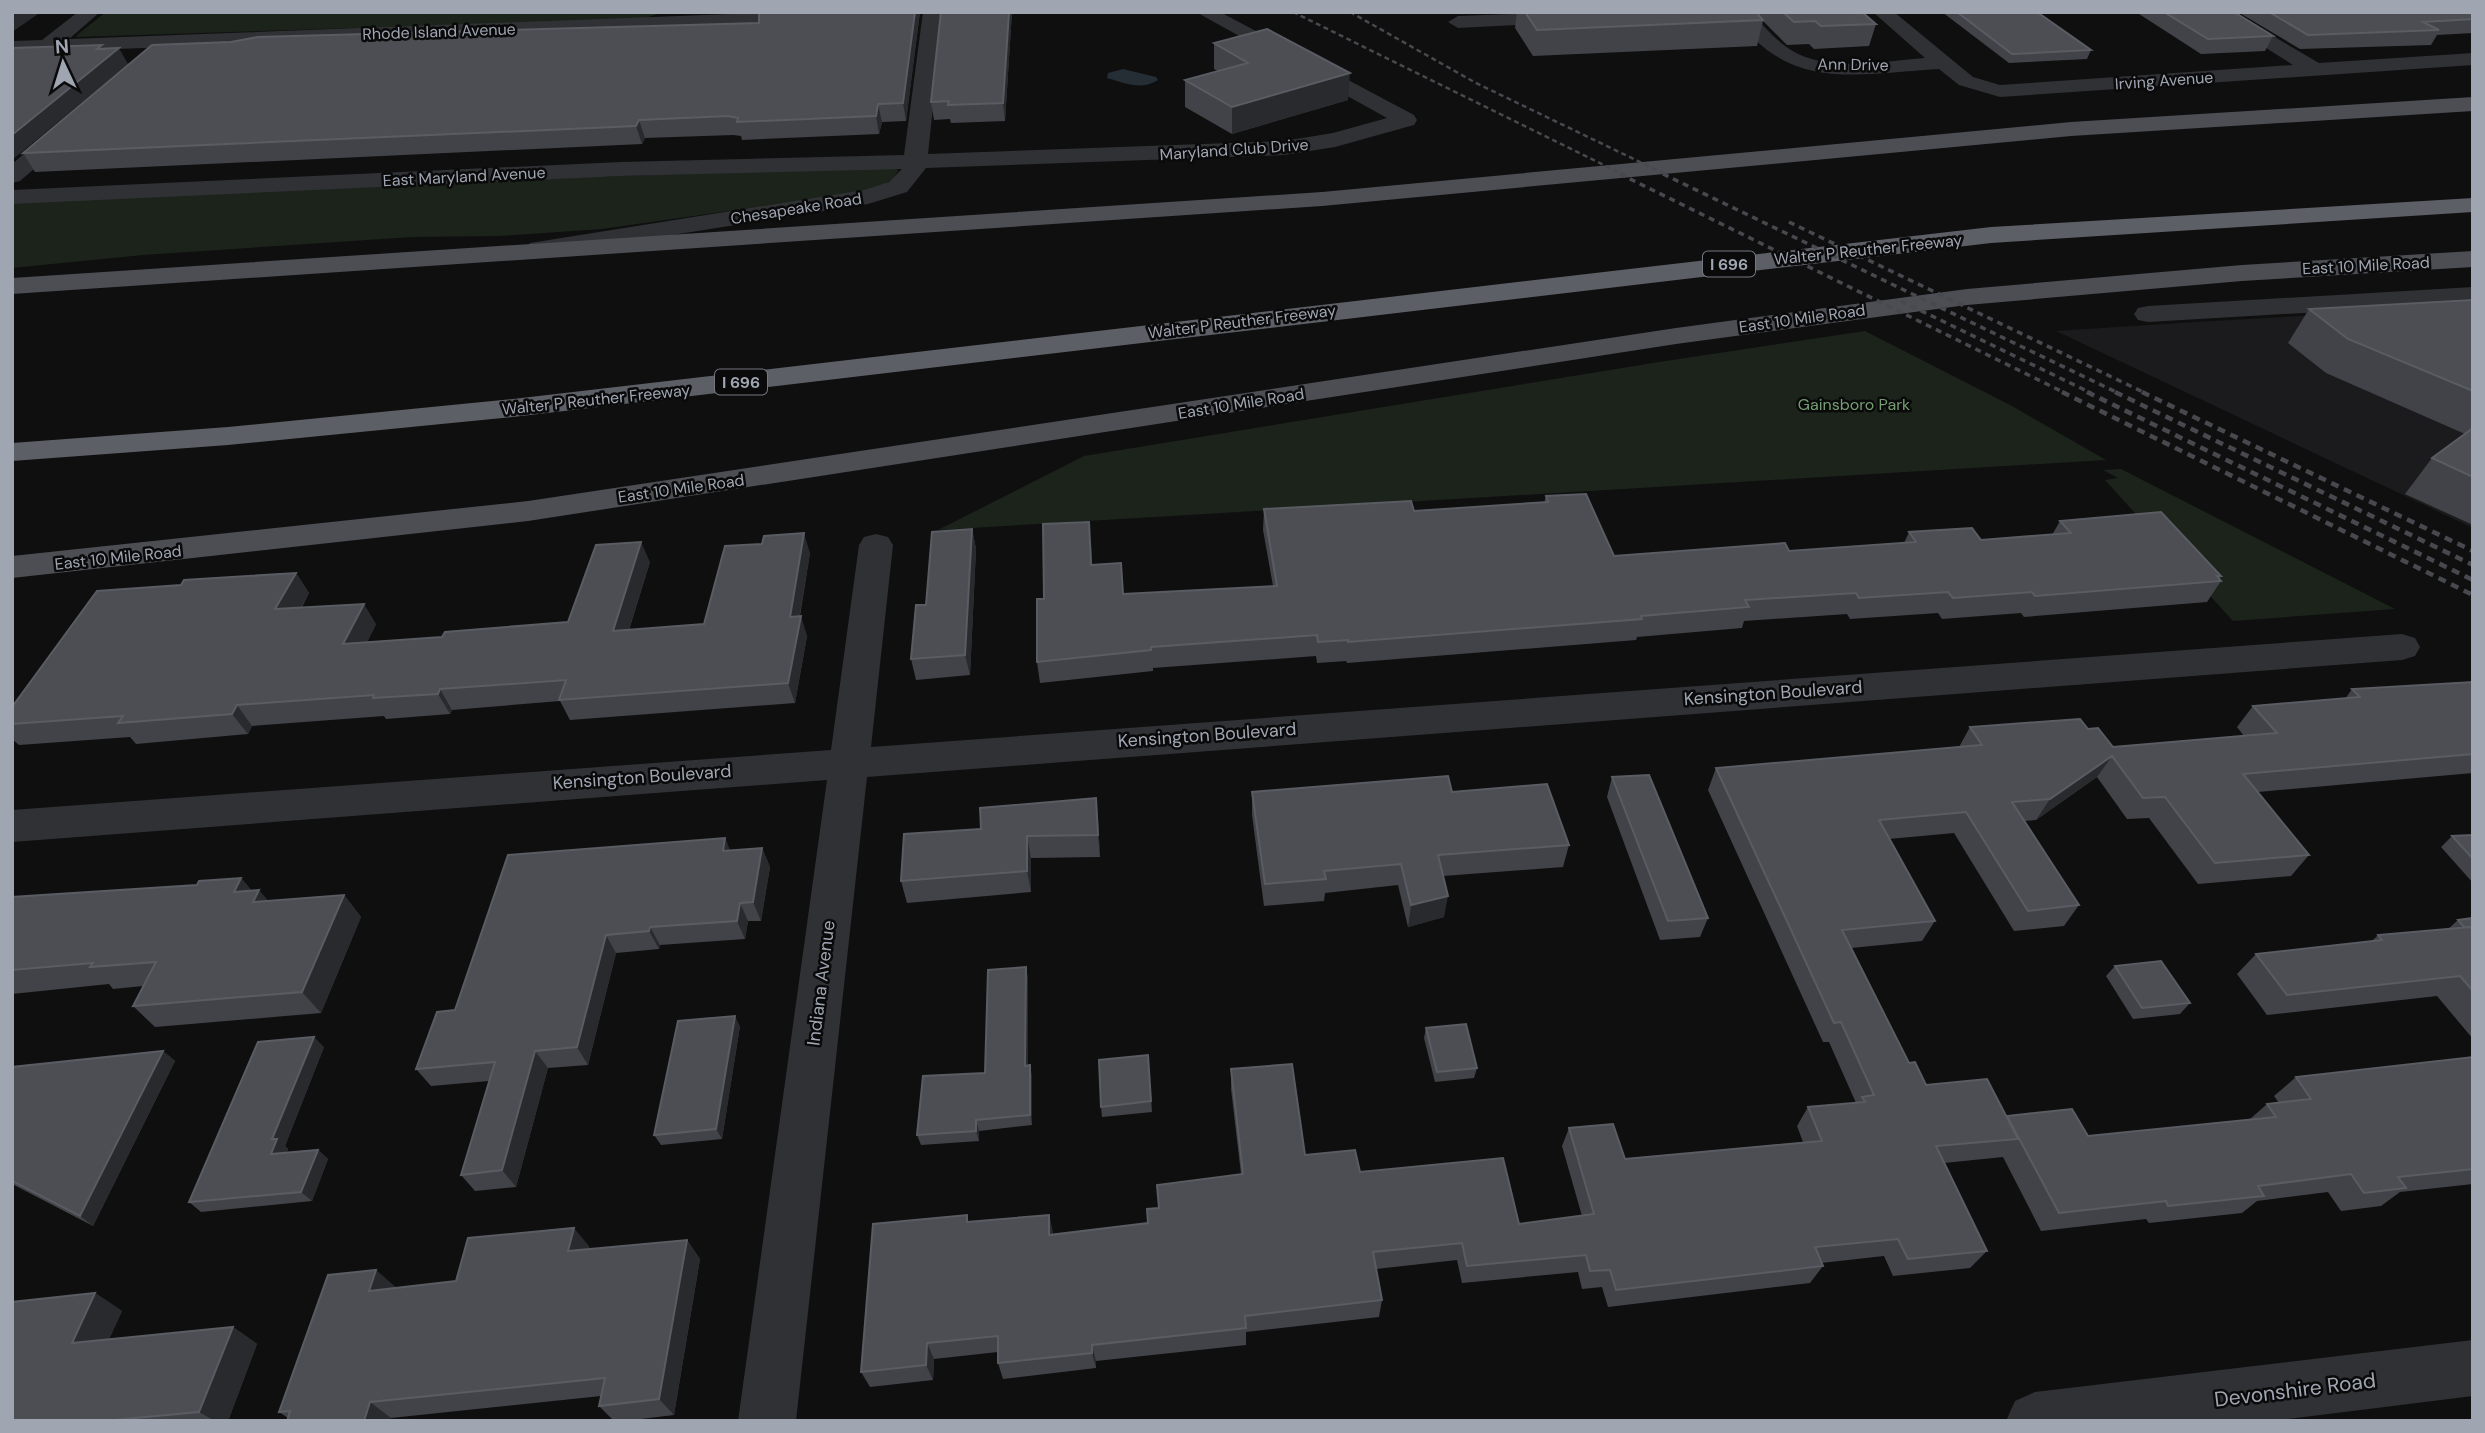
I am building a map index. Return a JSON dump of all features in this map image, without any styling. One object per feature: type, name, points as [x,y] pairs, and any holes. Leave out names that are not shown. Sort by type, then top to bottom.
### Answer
[{"type":"highway","name":"Walter P Reuther Freeway","points":[[12,452],[228,436],[540,405],[1991,235],[2473,205]]},
{"type":"main road","points":[[12,286],[1322,199],[2071,129],[2473,104]]},
{"type":"main road","name":"East 10 Mile Road","points":[[12,567],[528,511],[1676,335],[1966,297],[2242,273],[2473,259]]},
{"type":"street","points":[[48,45],[91,12]]},
{"type":"street","points":[[716,12],[737,20]]},
{"type":"street","points":[[916,161],[933,12]]},
{"type":"street","name":"Maryland Club Drive","points":[[916,161],[1284,148],[1335,140],[1406,120],[1205,12]]},
{"type":"street","name":"Ann Drive","points":[[1740,12],[1782,54],[1805,63],[1850,67],[1942,62]]},
{"type":"street","name":"Irving Avenue","points":[[1882,12],[1966,81],[2000,91],[2473,59]]},
{"type":"street","points":[[2218,12],[2316,70]]},
{"type":"street","name":"Rhode Island Avenue","points":[[12,47],[829,16]]},
{"type":"street","points":[[1458,22],[1583,17]]},
{"type":"street","points":[[144,63],[171,41]]},
{"type":"street","points":[[12,176],[83,115]]},
{"type":"street","name":"East Maryland Avenue","points":[[12,197],[621,169],[916,161]]},
{"type":"street","name":"Chesapeake Road","points":[[512,253],[882,194],[907,180],[916,161]]},
{"type":"street","name":"East 10 Mile Road","points":[[2148,314],[2473,295]]},
{"type":"street","name":"Indiana Avenue","points":[[767,1421],[876,545]]},
{"type":"street","name":"Kensington Boulevard","points":[[12,826],[848,761],[2402,647]]},
{"type":"street","name":"Devonshire Road","points":[[2035,1421],[2473,1368]]},
{"type":"shaded area","points":[[1123,69],[1156,77],[1158,80],[1139,86],[1107,78],[1108,73]]},
{"type":"shaded area","points":[[2473,306],[2473,528],[2056,331],[2195,322]]},
{"type":"green space","points":[[106,12],[660,13],[643,19],[77,37]]},
{"type":"green space","points":[[895,168],[898,171],[887,183],[862,192],[602,229],[500,236],[413,237],[143,255],[12,268],[12,203],[589,177]]},
{"type":"green space","name":"Gainsboro Park","points":[[1865,331],[2012,406],[2106,460],[938,530],[1084,456]]},
{"type":"green space","points":[[2121,469],[2395,609],[2233,621],[2105,480],[2118,478],[2103,470]]},
{"type":"building","points":[[759,12],[915,12],[903,103],[878,104],[876,116],[737,122],[738,118],[728,116],[639,120],[636,126],[23,153],[152,45],[231,42],[258,37],[759,23]]},
{"type":"building","points":[[941,12],[1009,12],[1003,103],[948,105],[949,101],[931,102]]},
{"type":"building","points":[[1525,12],[1756,12],[1763,20],[1537,30]]},
{"type":"building","points":[[1783,12],[1862,12],[1876,24],[1821,26],[1815,21],[1794,22]]},
{"type":"building","points":[[1957,12],[2037,12],[2091,50],[2012,54]]},
{"type":"building","points":[[2164,12],[2234,12],[2273,36],[2208,39]]},
{"type":"building","points":[[2269,12],[2473,12],[2473,19],[2423,22],[2439,30],[2308,35]]},
{"type":"building","points":[[1267,29],[1350,73],[1232,107],[1185,80],[1248,63],[1214,43]]},
{"type":"building","points":[[102,45],[97,49],[119,48],[12,135],[12,48]]},
{"type":"building","points":[[2473,300],[2473,391],[2348,339],[2309,309]]},
{"type":"building","points":[[2473,428],[2473,477],[2432,458]]},
{"type":"building","points":[[1586,494],[1614,556],[1785,543],[1789,551],[1916,542],[1909,532],[1972,528],[1981,540],[2071,533],[2060,521],[2161,512],[2221,576],[2217,576],[2221,581],[2035,596],[2032,592],[1953,598],[1948,592],[1859,598],[1856,593],[1745,600],[1749,607],[1641,616],[1642,619],[1348,642],[1318,642],[1317,635],[1151,647],[1151,650],[1037,662],[1037,599],[1044,599],[1043,524],[1089,522],[1091,565],[1121,563],[1123,594],[1277,586],[1264,509],[1411,501],[1414,511],[1548,502],[1546,496]]},
{"type":"building","points":[[972,529],[965,655],[911,659],[916,605],[926,605],[932,532]]},
{"type":"building","points":[[804,533],[790,617],[801,616],[788,683],[559,700],[566,680],[440,689],[438,694],[373,698],[374,695],[237,705],[232,714],[118,723],[123,716],[12,724],[12,707],[97,591],[181,585],[184,580],[296,573],[275,609],[364,604],[343,644],[442,637],[445,632],[568,622],[596,545],[641,542],[613,631],[704,624],[725,546],[762,544],[764,536]]},
{"type":"building","points":[[2473,682],[2473,754],[2243,774],[2309,855],[2215,863],[2165,797],[2143,798],[2112,756],[2050,799],[2012,802],[2079,905],[2028,911],[1966,812],[1879,820],[1935,921],[1842,930],[1909,1063],[1915,1062],[1926,1085],[1987,1079],[2018,1139],[1936,1146],[1987,1251],[1908,1259],[1898,1239],[1815,1247],[1823,1266],[1616,1290],[1610,1270],[1590,1271],[1586,1255],[1467,1266],[1462,1243],[1373,1252],[1382,1300],[1245,1316],[1246,1328],[1092,1345],[1092,1353],[998,1363],[998,1336],[927,1343],[926,1365],[861,1372],[873,1224],[967,1215],[967,1222],[1049,1215],[1049,1235],[1148,1223],[1147,1209],[1159,1208],[1157,1185],[1243,1174],[1231,1069],[1292,1064],[1305,1155],[1355,1150],[1360,1172],[1503,1158],[1519,1224],[1594,1214],[1569,1128],[1613,1124],[1625,1159],[1822,1141],[1808,1107],[1865,1102],[1862,1097],[1874,1095],[1841,1022],[1834,1023],[1716,768],[1982,745],[1970,727],[2080,719],[2088,729],[2098,728],[2113,747],[2277,733],[2253,706],[2360,697],[2352,689]]},
{"type":"building","points":[[1649,775],[1708,918],[1668,921],[1612,777]]},
{"type":"building","points":[[1448,776],[1452,792],[1547,784],[1569,845],[1438,855],[1448,896],[1411,905],[1401,864],[1324,871],[1326,879],[1265,884],[1252,792]]},
{"type":"building","points":[[1096,798],[1098,835],[1027,836],[1027,871],[901,881],[904,834],[981,829],[980,808]]},
{"type":"building","points":[[2473,835],[2473,859],[2452,836]]},
{"type":"building","points":[[725,838],[723,851],[762,848],[753,902],[740,903],[737,921],[650,927],[649,931],[606,935],[577,1047],[535,1051],[502,1170],[461,1175],[495,1062],[416,1069],[437,1012],[455,1010],[508,855]]},
{"type":"building","points":[[241,878],[234,892],[259,890],[253,902],[344,895],[302,992],[133,1006],[156,962],[90,967],[93,963],[12,970],[12,897],[197,885],[199,881]]},
{"type":"building","points":[[2473,918],[2473,930],[2464,927],[2458,920]]},
{"type":"building","points":[[2470,927],[2473,930],[2473,991],[2460,976],[2287,995],[2256,954],[2382,940],[2378,935]]},
{"type":"building","points":[[2161,961],[2190,1003],[2142,1008],[2115,966]]},
{"type":"building","points":[[1026,967],[1025,1066],[1030,1065],[1030,1115],[976,1120],[976,1131],[917,1135],[923,1076],[985,1073],[988,970]]},
{"type":"building","points":[[735,1016],[716,1129],[654,1135],[678,1021]]},
{"type":"building","points":[[1466,1024],[1477,1068],[1437,1072],[1426,1028]]},
{"type":"building","points":[[314,1037],[272,1139],[277,1139],[271,1154],[318,1150],[301,1192],[189,1202],[258,1042]]},
{"type":"building","points":[[163,1051],[80,1216],[12,1181],[12,1067]]},
{"type":"building","points":[[1148,1055],[1151,1101],[1101,1107],[1099,1060]]},
{"type":"building","points":[[2473,1057],[2473,1169],[2398,1177],[2406,1188],[2364,1193],[2351,1174],[2258,1186],[2264,1196],[2168,1206],[2166,1201],[2059,1213],[2007,1116],[2072,1109],[2088,1136],[2276,1117],[2267,1104],[2311,1099],[2296,1077]]},
{"type":"building","points":[[574,1228],[568,1251],[687,1240],[659,1399],[599,1406],[605,1378],[370,1402],[364,1421],[287,1421],[290,1411],[279,1412],[328,1275],[376,1270],[369,1291],[456,1281],[468,1238]]},
{"type":"building","points":[[95,1293],[72,1343],[233,1327],[199,1412],[103,1421],[12,1421],[12,1302]]},
{"type":"railway","points":[[1293,12],[1624,175]]},
{"type":"railway","points":[[1350,12],[1476,83],[1667,175]]},
{"type":"railway","points":[[1620,174],[2065,393]]},
{"type":"railway","points":[[1663,174],[2118,393]]},
{"type":"railway","points":[[1789,222],[2145,393]]},
{"type":"railway","points":[[1901,301],[2091,393]]},
{"type":"railway","points":[[2062,392],[2473,595]]},
{"type":"railway","points":[[2087,392],[2473,580]]},
{"type":"railway","points":[[2115,392],[2473,565]]},
{"type":"railway","points":[[2142,392],[2473,551]]}]
